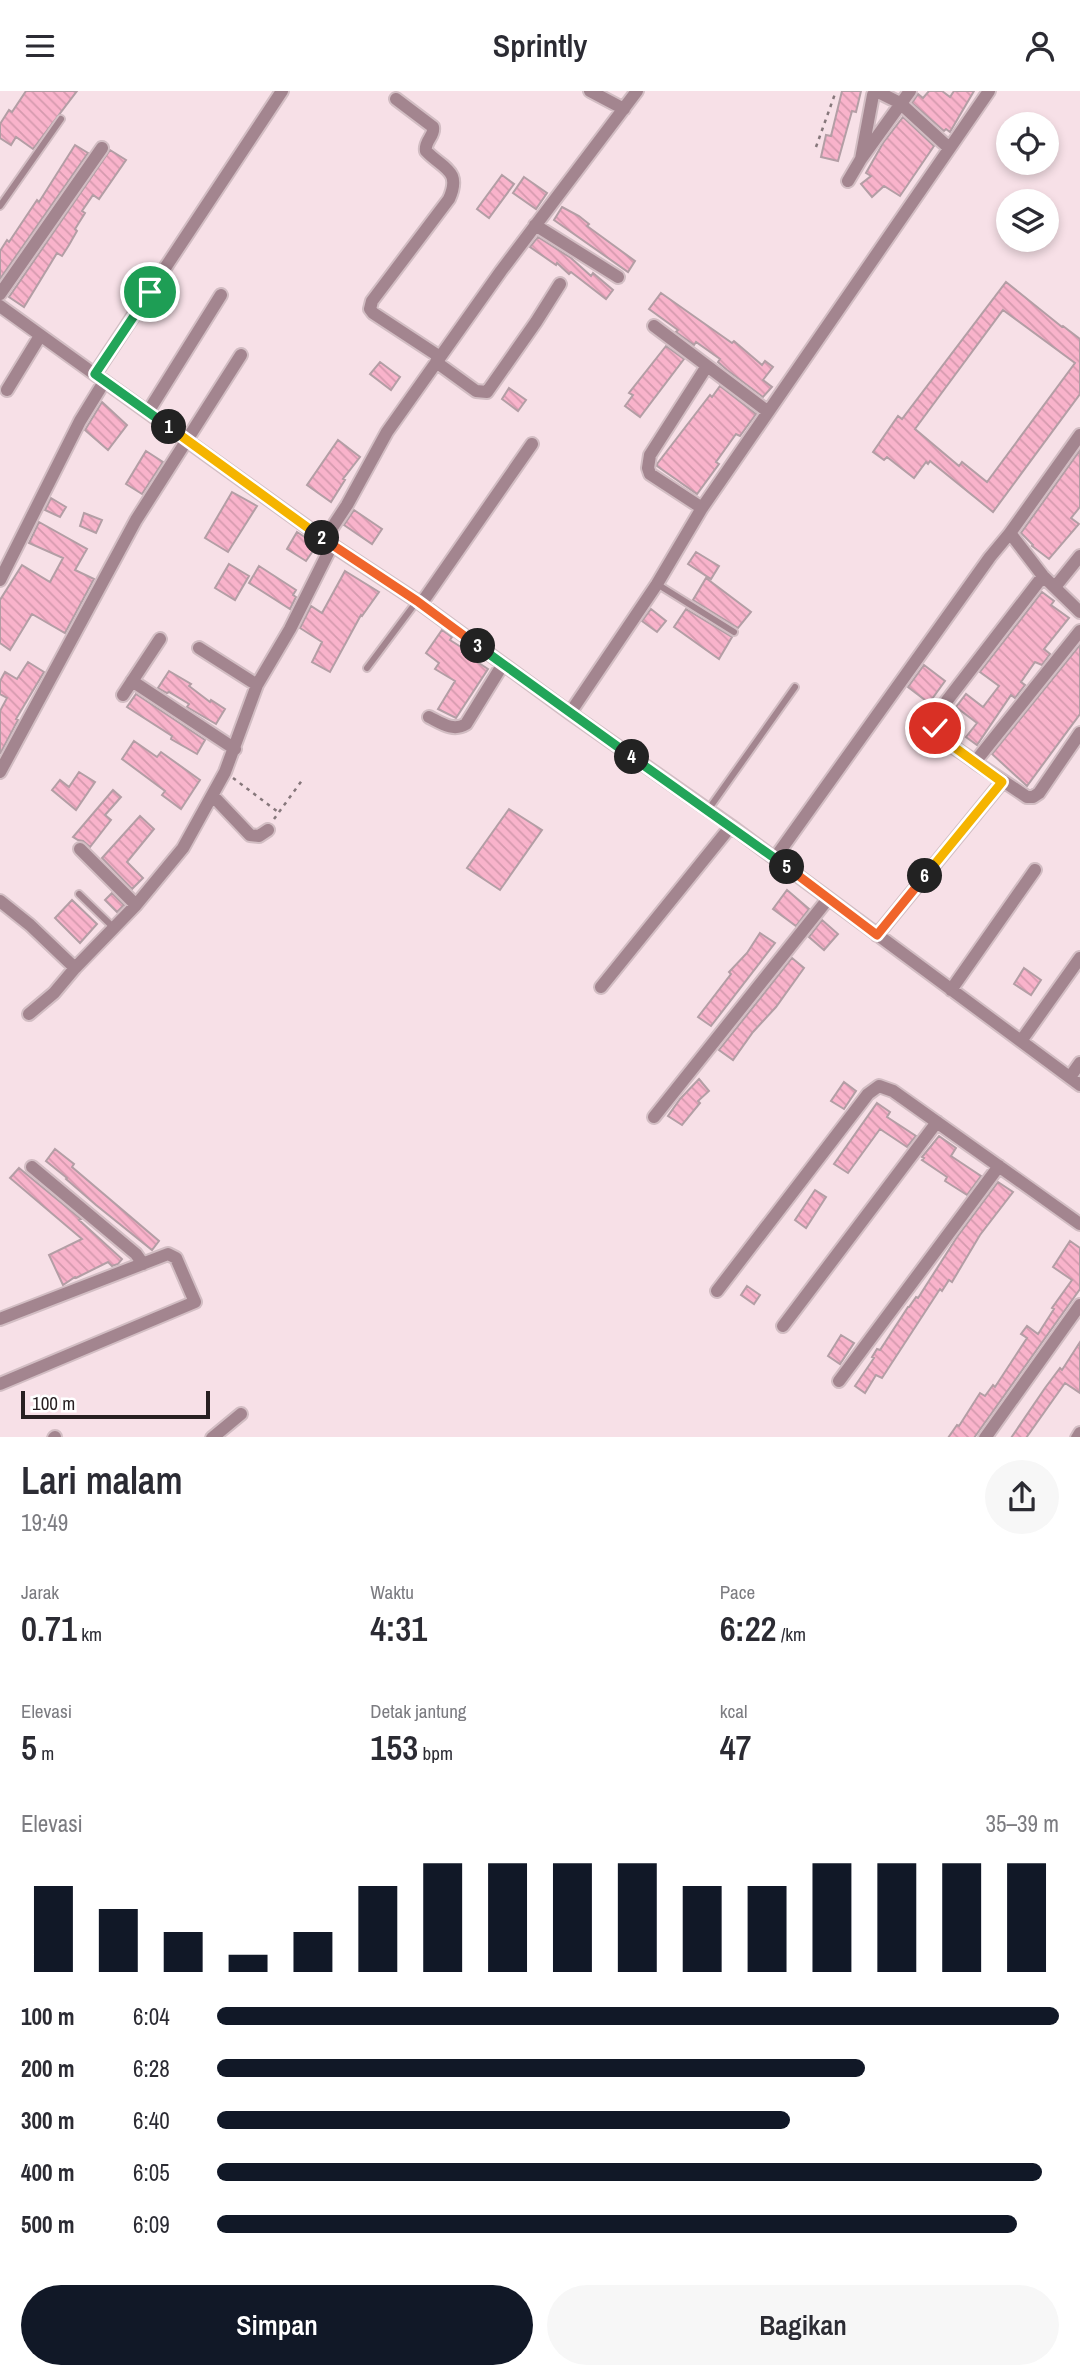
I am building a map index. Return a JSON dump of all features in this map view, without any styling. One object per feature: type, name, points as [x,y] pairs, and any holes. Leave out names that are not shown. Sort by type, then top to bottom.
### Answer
[{"type":"street","points":[[0,580],[100,378],[282,91]]},
{"type":"street","points":[[590,91],[624,109]]},
{"type":"street","points":[[29,1014],[54,993],[136,905],[183,848],[225,772],[257,685],[290,629],[346,505],[387,432],[536,225],[637,91]]},
{"type":"street","points":[[848,181],[910,91]]},
{"type":"street","points":[[570,713],[657,583],[702,508],[989,91]]},
{"type":"street","points":[[861,159],[873,95],[876,92],[900,103],[949,148]]},
{"type":"street","points":[[396,99],[433,127],[433,133],[426,143],[426,151],[454,176],[455,182],[449,199],[372,301],[370,309],[373,313],[476,391],[487,391],[561,284]]},
{"type":"street","points":[[0,294],[102,148]]},
{"type":"street","points":[[536,225],[618,277]]},
{"type":"street","points":[[148,412],[221,295]]},
{"type":"street","points":[[0,306],[328,543],[419,603],[732,826],[1075,1081],[1080,1063]]},
{"type":"street","points":[[654,326],[768,411]]},
{"type":"street","points":[[7,390],[40,335]]},
{"type":"street","points":[[0,772],[136,520],[241,355]]},
{"type":"street","points":[[702,508],[650,474],[648,468],[650,455],[707,366]]},
{"type":"street","points":[[775,858],[989,557],[1010,533],[1080,435]]},
{"type":"street","points":[[419,603],[532,444]]},
{"type":"street","points":[[1010,533],[1043,576],[1080,612]]},
{"type":"street","points":[[1055,587],[1080,556]]},
{"type":"street","points":[[1043,576],[939,711],[935,728],[939,736],[1027,797],[1039,793],[1080,733]]},
{"type":"street","points":[[975,762],[1080,631]]},
{"type":"street","points":[[123,695],[160,639]]},
{"type":"street","points":[[199,648],[257,685]]},
{"type":"street","points":[[429,717],[450,727],[462,727],[503,664]]},
{"type":"street","points":[[132,681],[235,749]]},
{"type":"street","points":[[877,935],[1002,782]]},
{"type":"street","points":[[213,796],[250,835],[259,836],[268,829]]},
{"type":"street","points":[[601,987],[732,826]]},
{"type":"street","points":[[80,849],[136,905]]},
{"type":"street","points":[[951,990],[1035,870]]},
{"type":"street","points":[[654,1117],[828,899]]},
{"type":"street","points":[[0,901],[75,968]]},
{"type":"street","points":[[1021,1041],[1080,958]]},
{"type":"street","points":[[717,1291],[868,1094],[879,1086],[886,1087],[937,1122],[1080,1224]]},
{"type":"street","points":[[783,1326],[937,1122]]},
{"type":"street","points":[[839,1381],[999,1166]]},
{"type":"street","points":[[32,1167],[136,1254],[143,1264]]},
{"type":"street","points":[[0,1319],[168,1254],[176,1258],[195,1302],[0,1384]]},
{"type":"street","points":[[985,1437],[1080,1305]]},
{"type":"street","points":[[212,1437],[241,1414]]},
{"type":"street","points":[[1077,1437],[1080,1433]]},
{"type":"lane","points":[[0,207],[61,119]]},
{"type":"lane","points":[[657,583],[734,632]]},
{"type":"lane","points":[[367,668],[419,603]]},
{"type":"lane","points":[[708,810],[795,687]]},
{"type":"lane","points":[[79,894],[113,927]]},
{"type":"path","points":[[816,146],[836,91]]},
{"type":"path","points":[[225,772],[278,812]]},
{"type":"path","points":[[268,829],[303,779]]},
{"type":"building","points":[[26,91],[77,91],[33,149],[16,137],[11,145],[0,138],[0,124]]},
{"type":"building","points":[[842,91],[861,91],[856,112],[852,111],[838,161],[821,157],[826,135],[831,136]]},
{"type":"building","points":[[929,91],[942,91],[950,97],[954,91],[974,91],[950,132],[946,129],[944,131],[912,103],[918,94],[923,98]]},
{"type":"building","points":[[903,117],[934,146],[900,196],[884,186],[872,197],[861,184],[871,176],[866,173],[883,143]]},
{"type":"building","points":[[75,145],[88,153],[0,279],[0,251],[37,200],[39,202]]},
{"type":"building","points":[[110,150],[126,160],[99,199],[93,195],[82,211],[85,213],[69,245],[62,256],[57,253],[24,307],[9,297]]},
{"type":"building","points":[[502,175],[514,184],[489,218],[477,209]]},
{"type":"building","points":[[524,177],[547,193],[536,209],[513,193]]},
{"type":"building","points":[[562,207],[579,216],[589,224],[587,226],[635,261],[628,272],[554,220]]},
{"type":"building","points":[[538,237],[571,258],[591,276],[593,273],[613,290],[606,299],[571,272],[569,274],[557,263],[556,265],[530,247]]},
{"type":"building","points":[[1006,282],[1080,339],[1080,394],[993,512],[930,461],[928,464],[926,462],[914,478],[887,457],[884,460],[873,452],[898,416],[902,419]],"holes":[[[1003,310],[1075,363],[987,482],[962,462],[959,466],[915,429]]]},
{"type":"building","points":[[661,293],[732,343],[734,341],[762,365],[765,361],[773,367],[763,380],[772,387],[763,397],[727,370],[718,362],[720,359],[696,342],[694,345],[649,309]]},
{"type":"building","points":[[666,346],[684,359],[640,417],[625,406],[633,395],[629,393]]},
{"type":"building","points":[[380,362],[400,377],[391,390],[370,374]]},
{"type":"building","points":[[720,386],[756,414],[740,436],[736,434],[697,494],[657,464],[710,395],[712,397]]},
{"type":"building","points":[[509,388],[526,400],[518,411],[502,399]]},
{"type":"building","points":[[102,402],[127,425],[108,450],[85,430]]},
{"type":"building","points":[[338,440],[360,457],[343,479],[345,480],[331,502],[307,485]]},
{"type":"building","points":[[1080,450],[1080,507],[1071,518],[1079,524],[1049,559],[1021,533]]},
{"type":"building","points":[[146,451],[163,462],[142,494],[126,484]]},
{"type":"building","points":[[232,492],[257,506],[228,552],[205,538]]},
{"type":"building","points":[[51,498],[66,507],[60,517],[45,510]]},
{"type":"building","points":[[354,510],[382,529],[372,544],[344,525]]},
{"type":"building","points":[[84,513],[102,520],[96,533],[80,526]]},
{"type":"building","points":[[39,522],[87,549],[75,570],[94,579],[65,633],[32,614],[10,650],[0,643],[0,600],[22,565],[50,582],[63,558],[29,543]]},
{"type":"building","points":[[297,532],[317,545],[306,561],[287,549]]},
{"type":"building","points":[[696,552],[719,566],[711,579],[688,564]]},
{"type":"building","points":[[229,564],[249,576],[235,600],[215,588]]},
{"type":"building","points":[[259,566],[296,590],[293,595],[296,597],[290,609],[249,583]]},
{"type":"building","points":[[345,571],[379,592],[361,615],[330,672],[312,662],[322,642],[300,628],[311,606],[322,613]]},
{"type":"building","points":[[706,578],[751,612],[738,628],[693,600]]},
{"type":"building","points":[[1042,592],[1054,601],[1051,605],[1069,618],[1044,649],[1050,654],[1042,665],[1035,662],[1021,682],[1025,685],[1015,698],[1011,695],[977,745],[966,737],[977,723],[956,707],[966,694],[983,707],[999,686],[980,672]]},
{"type":"building","points":[[651,609],[666,621],[657,632],[642,621]]},
{"type":"building","points":[[686,609],[732,637],[719,659],[674,627]]},
{"type":"building","points":[[442,630],[452,637],[450,640],[464,649],[462,652],[488,669],[456,718],[438,709],[455,681],[435,669],[439,663],[426,653]]},
{"type":"building","points":[[1080,645],[1080,714],[1027,786],[992,754]]},
{"type":"building","points":[[28,662],[44,672],[16,719],[18,720],[0,754],[0,711],[7,698],[0,694],[0,681],[5,672],[17,679]]},
{"type":"building","points":[[924,665],[945,681],[929,703],[908,687]]},
{"type":"building","points":[[169,671],[191,684],[189,686],[210,702],[211,700],[225,709],[216,724],[187,707],[189,704],[158,688]]},
{"type":"building","points":[[136,694],[205,740],[197,754],[127,707]]},
{"type":"building","points":[[134,741],[157,757],[161,752],[200,780],[181,809],[162,795],[165,791],[122,759]]},
{"type":"building","points":[[79,772],[95,782],[76,810],[52,790],[60,780],[69,787]]},
{"type":"building","points":[[113,790],[121,797],[105,815],[111,820],[90,847],[73,837]]},
{"type":"building","points":[[509,809],[542,830],[500,890],[467,868]]},
{"type":"building","points":[[140,816],[154,829],[127,862],[143,878],[132,889],[102,858]]},
{"type":"building","points":[[787,890],[809,909],[796,926],[773,909]]},
{"type":"building","points":[[112,893],[124,905],[117,912],[105,900]]},
{"type":"building","points":[[72,900],[97,924],[80,943],[55,918]]},
{"type":"building","points":[[822,920],[838,934],[824,950],[809,937]]},
{"type":"building","points":[[760,933],[775,943],[711,1026],[698,1017]]},
{"type":"building","points":[[792,958],[804,968],[733,1060],[719,1050]]},
{"type":"building","points":[[1024,968],[1041,980],[1031,995],[1014,984]]},
{"type":"building","points":[[699,1079],[709,1091],[698,1101],[700,1103],[682,1125],[668,1116]]},
{"type":"building","points":[[844,1082],[856,1091],[844,1109],[831,1101]]},
{"type":"building","points":[[877,1103],[890,1112],[887,1117],[916,1136],[907,1147],[880,1129],[848,1173],[834,1164]]},
{"type":"building","points":[[939,1136],[956,1148],[951,1156],[981,1176],[967,1195],[945,1181],[947,1177],[922,1160]]},
{"type":"building","points":[[55,1149],[74,1164],[72,1167],[159,1241],[152,1250],[46,1161]]},
{"type":"building","points":[[19,1168],[81,1219],[79,1220],[122,1259],[118,1264],[112,1266],[108,1262],[63,1285],[49,1255],[82,1239],[10,1178]]},
{"type":"building","points":[[998,1182],[1013,1192],[980,1235],[952,1282],[949,1280],[942,1291],[940,1289],[882,1378],[876,1375],[865,1393],[855,1386],[877,1349],[880,1350],[908,1307],[918,1298],[957,1237]]},
{"type":"building","points":[[815,1190],[826,1197],[806,1228],[795,1220]]},
{"type":"building","points":[[1070,1241],[1080,1248],[1080,1289],[975,1437],[949,1437],[980,1393],[985,1396],[993,1385],[995,1387],[1027,1338],[1021,1334],[1027,1326],[1038,1334],[1072,1280],[1053,1267]]},
{"type":"building","points":[[747,1286],[760,1295],[754,1304],[741,1295]]},
{"type":"building","points":[[841,1335],[854,1343],[840,1364],[828,1356]]},
{"type":"building","points":[[1080,1342],[1080,1393],[1065,1383],[1027,1437],[1012,1437],[1060,1368],[1062,1370]]},
{"type":"route","points":[[150,292],[95,374],[104,382],[732,826],[877,935],[1002,782],[939,736],[935,728]]}]
